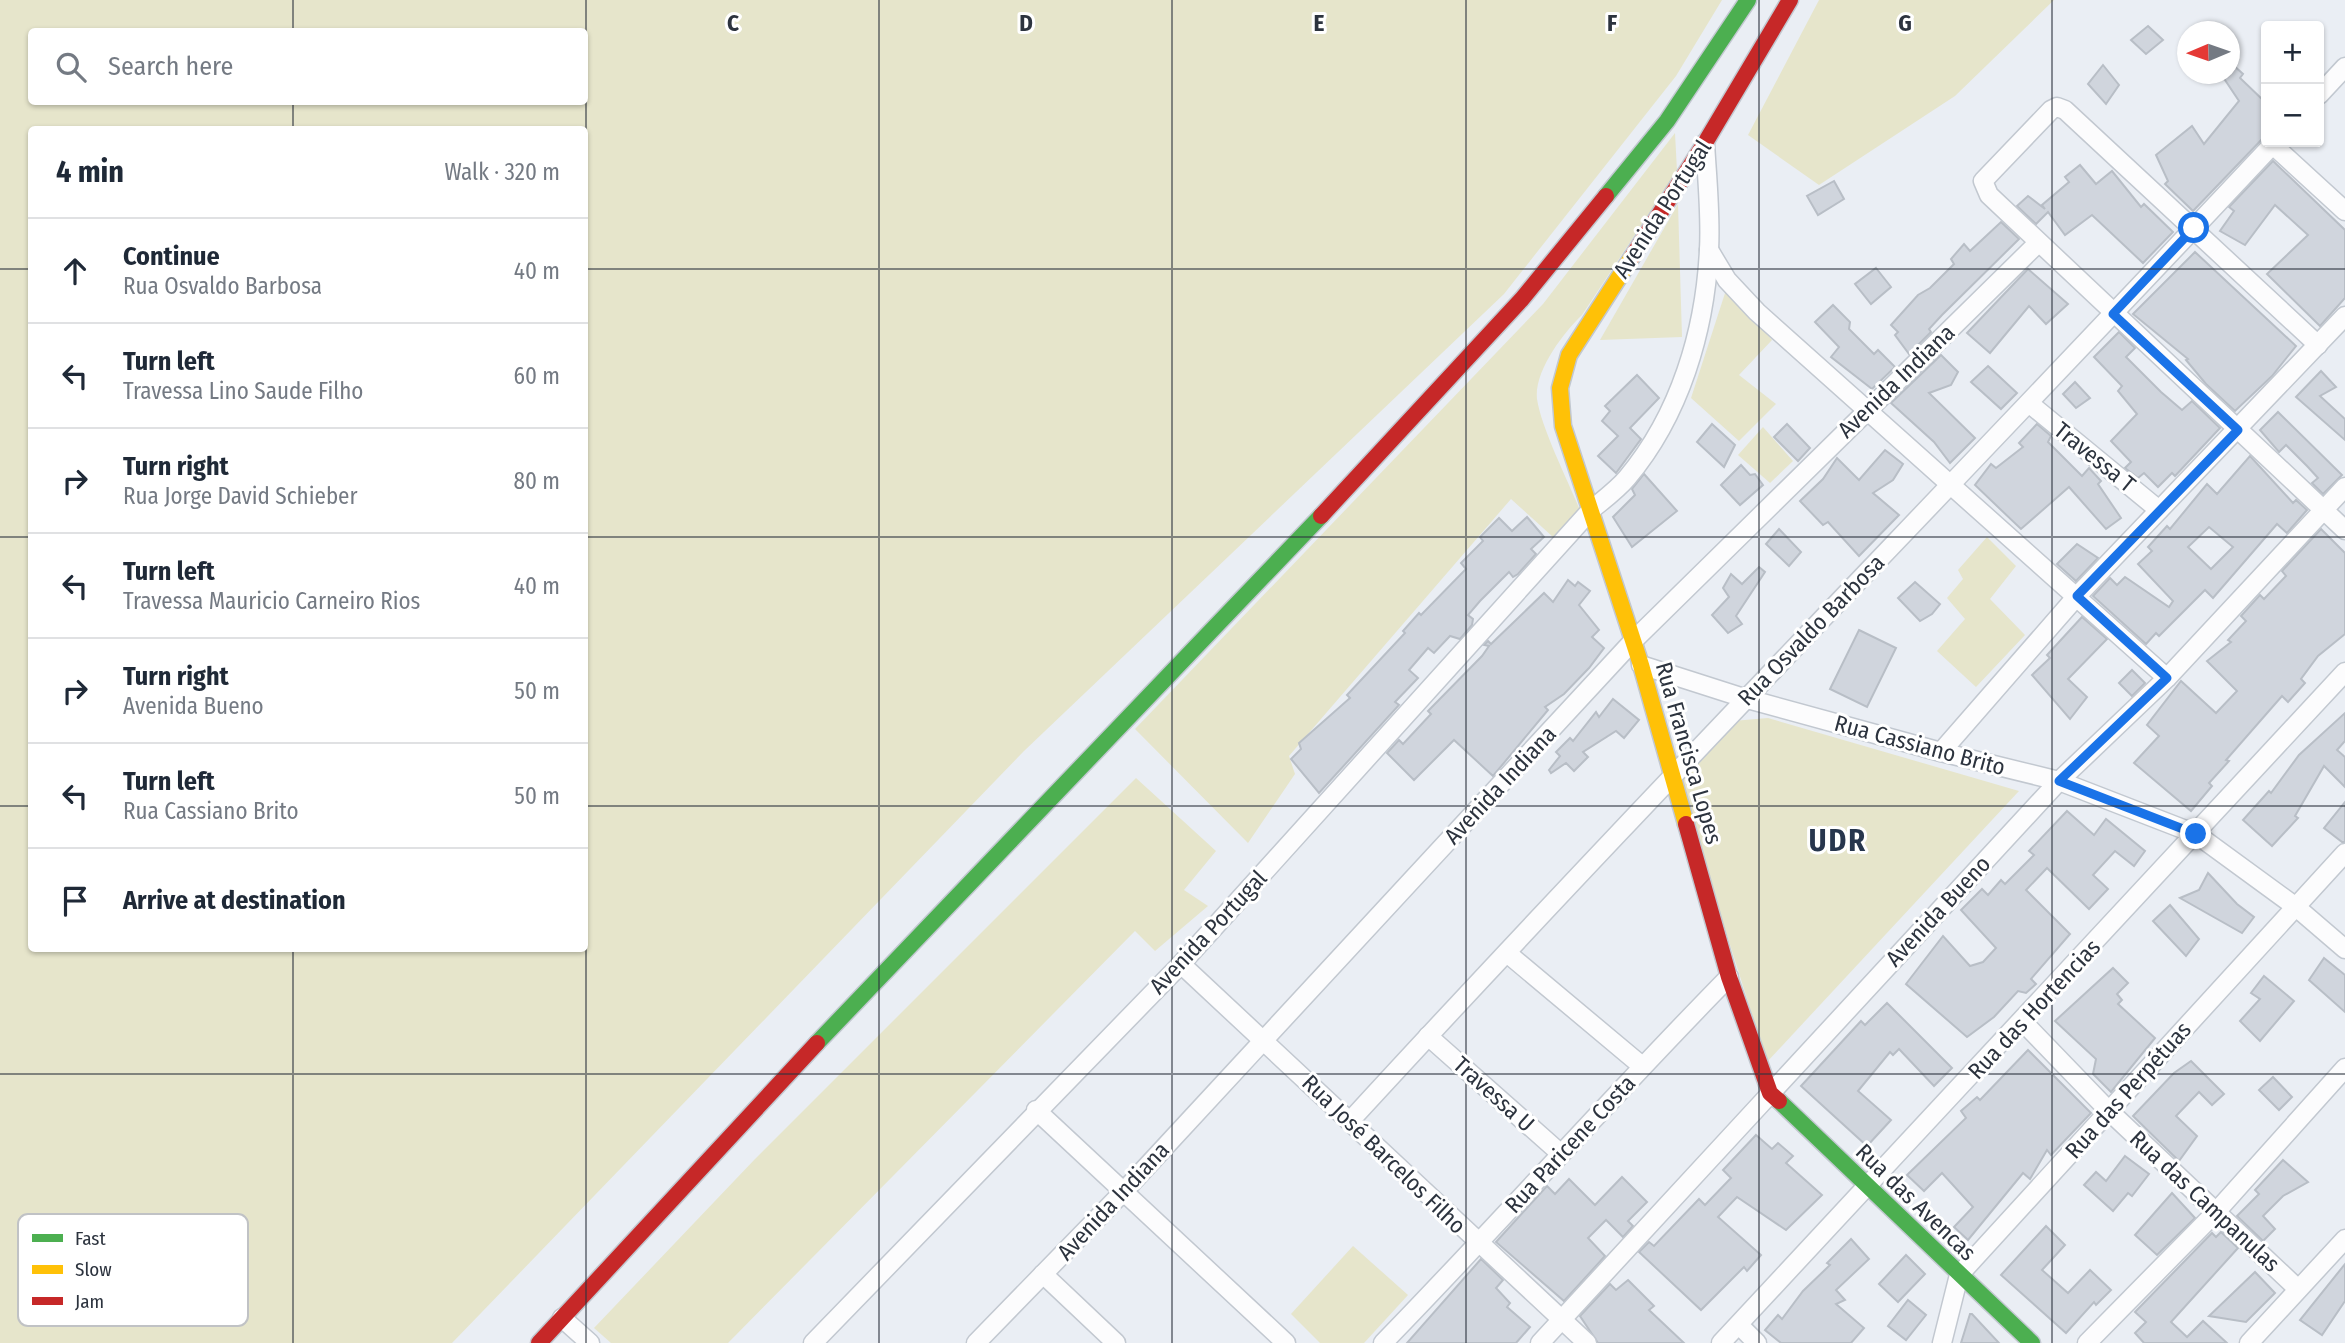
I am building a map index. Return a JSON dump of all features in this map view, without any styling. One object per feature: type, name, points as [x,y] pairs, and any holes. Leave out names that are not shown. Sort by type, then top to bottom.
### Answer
[{"type":"main road","points":[[539,1343],[916,937],[1260,581],[1522,299],[1667,121],[1748,0]]},
{"type":"main road","name":"Avenida Portugal","points":[[1563,426],[1560,388],[1569,355],[1705,143],[1790,0]]},
{"type":"main road","name":"Rua Francisca Lopes","points":[[1563,426],[1641,665],[1729,977],[1770,1093]]},
{"type":"main road","name":"Rua das Avencas","points":[[1770,1093],[2032,1343]]},
{"type":"street","points":[[2324,90],[2345,67]]},
{"type":"street","points":[[2318,345],[2065,110],[2057,107],[2051,110],[1983,181],[1989,195],[2038,243],[2345,530]]},
{"type":"street","name":"Avenida Portugal","points":[[813,1343],[1036,1110],[1181,964],[1591,510],[1625,480],[1653,443],[1677,397],[1696,342],[1709,250],[1705,143]]},
{"type":"street","name":"Rua Osvaldo Barbosa","points":[[1350,1121],[1672,779],[1744,698],[2030,404],[2270,147]]},
{"type":"street","points":[[2278,147],[2345,211]]},
{"type":"street","name":"Avenida Indiana","points":[[976,1343],[1125,1190],[1633,641],[2038,243]]},
{"type":"street","points":[[1709,250],[1727,279],[1757,312],[2167,678]]},
{"type":"street","points":[[1941,752],[2077,596],[2345,316]]},
{"type":"street","name":"Travessa T","points":[[2030,404],[2160,510]]},
{"type":"street","name":"Avenida Bueno","points":[[1540,1343],[2059,781],[2167,678],[2345,487]]},
{"type":"street","name":"Rua Cassiano Brito","points":[[1641,665],[1744,698],[2059,781],[2196,834],[2296,907],[2345,949]]},
{"type":"street","name":"Rua das Hortencias","points":[[1721,1343],[2023,1022],[2345,672]]},
{"type":"street","name":"Rua das Perpétuas","points":[[1942,1343],[1959,1275],[2345,853]]},
{"type":"street","points":[[1507,953],[1642,1066]]},
{"type":"street","name":"Rua José Barcelos Filho","points":[[1181,964],[1587,1343]]},
{"type":"street","name":"Rua Paricene Costa","points":[[1383,1343],[1479,1245],[1560,1153],[1729,977]]},
{"type":"street","name":"Rua das Campanulas","points":[[2023,1022],[2109,1111],[2298,1289]]},
{"type":"street","name":"Travessa U","points":[[1428,1036],[1560,1153]]},
{"type":"street","points":[[2087,1343],[2216,1212],[2345,1068]]},
{"type":"street","points":[[1036,1110],[1125,1190],[1286,1343]]},
{"type":"street","points":[[2249,1343],[2345,1239]]},
{"type":"street","points":[[1044,1274],[1116,1343]]},
{"type":"street","points":[[562,1318],[590,1343]]},
{"type":"street","points":[[1739,1325],[1757,1343]]},
{"type":"green space","points":[[0,0],[1722,0],[1676,76],[1504,294],[1024,751],[452,1343],[0,1343]]},
{"type":"green space","points":[[1819,0],[2054,0],[1955,96],[1819,185],[1748,135]]},
{"type":"green space","points":[[1675,133],[1677,171],[1582,315],[1559,342],[1540,376],[1537,399],[1540,411],[1549,439],[1580,510],[1553,537],[1511,499],[1289,756],[1295,774],[1248,843],[1135,729],[1543,304]]},
{"type":"green space","points":[[1678,204],[1682,337],[1600,340]]},
{"type":"green space","points":[[1727,287],[1772,340],[1739,375],[1776,404],[1739,441],[1691,398]]},
{"type":"green space","points":[[1763,427],[1793,461],[1770,483],[1738,455]]},
{"type":"green space","points":[[1987,537],[2016,566],[1990,599],[2025,635],[1976,687],[1937,651],[1965,619],[1947,598],[1963,579],[1958,570]]},
{"type":"green space","points":[[1768,718],[2019,791],[1767,1062],[1679,783],[1684,769],[1733,721]]},
{"type":"green space","points":[[1136,778],[1216,851],[1184,890],[1208,906],[1155,951],[1135,931],[728,1343],[611,1343],[594,1328],[755,1159]]},
{"type":"green space","points":[[1353,1246],[1408,1295],[1364,1343],[1320,1343],[1291,1314]]},
{"type":"building","points":[[2148,26],[2163,40],[2146,54],[2131,40]]},
{"type":"building","points":[[2103,65],[2119,85],[2106,104],[2088,84]]},
{"type":"building","points":[[2240,78],[2261,98],[2261,140],[2193,211],[2165,184],[2168,181],[2156,155],[2192,126],[2204,144],[2239,101],[2228,84],[2240,84]]},
{"type":"building","points":[[2273,161],[2345,230],[2345,298],[2320,326],[2267,274],[2308,235],[2275,205],[2245,245],[2220,231],[2234,211],[2229,207]]},
{"type":"building","points":[[2080,165],[2096,184],[2112,171],[2141,207],[2144,204],[2173,232],[2143,263],[2092,215],[2065,235],[2048,212],[2036,224],[2017,206],[2028,196],[2045,209],[2042,205],[2069,182],[2065,177]]},
{"type":"building","points":[[1834,181],[1844,199],[1818,215],[1807,196]]},
{"type":"building","points":[[2001,222],[2019,239],[1942,315],[1929,329],[1931,332],[1909,354],[1895,335],[1898,332],[1891,325],[1918,295],[1930,288],[1954,264],[1951,259],[1964,244],[1970,251]]},
{"type":"building","points":[[2195,252],[2296,346],[2272,376],[2235,411],[2206,384],[2186,360],[2188,359],[2133,314]]},
{"type":"building","points":[[1876,268],[1891,287],[1871,304],[1855,284]]},
{"type":"building","points":[[2028,269],[2068,304],[2046,324],[2029,306],[1990,353],[1967,333]]},
{"type":"building","points":[[1833,305],[1850,322],[1849,329],[1874,354],[1878,350],[1895,367],[1872,389],[1831,357],[1839,347],[1815,322]]},
{"type":"building","points":[[2119,332],[2135,348],[2126,357],[2161,392],[2182,410],[2192,401],[2220,428],[2175,476],[2172,473],[2158,487],[2144,473],[2138,478],[2125,468],[2131,462],[2111,441],[2137,414],[2118,391],[2122,386],[2094,357]]},
{"type":"building","points":[[1941,355],[1958,372],[1951,385],[1929,393],[1975,438],[1950,463],[1934,442],[1891,403]]},
{"type":"building","points":[[1988,366],[2017,393],[2001,409],[1971,382]]},
{"type":"building","points":[[2321,371],[2336,387],[2320,396],[2345,419],[2345,440],[2296,397]]},
{"type":"building","points":[[1637,375],[1659,398],[1630,428],[1641,439],[1616,473],[1598,456],[1618,436],[1602,421],[1610,411],[1605,406]]},
{"type":"building","points":[[2075,382],[2090,398],[2076,408],[2063,394]]},
{"type":"building","points":[[2278,412],[2342,475],[2323,494],[2312,483],[2318,478],[2307,466],[2286,445],[2279,452],[2260,430]]},
{"type":"building","points":[[1712,424],[1735,445],[1724,467],[1697,442]]},
{"type":"building","points":[[1787,424],[1810,448],[1798,461],[1774,437]]},
{"type":"building","points":[[2037,424],[2051,436],[2048,442],[2082,476],[2089,468],[2101,481],[2098,484],[2121,518],[2106,529],[2069,487],[2021,529],[1975,485],[1991,464],[1996,468],[2023,447],[2019,443]]},
{"type":"building","points":[[1885,450],[1903,464],[1893,480],[1873,493],[1899,515],[1859,556],[1828,522],[1823,525],[1800,501],[1823,479],[1837,458],[1859,480]]},
{"type":"building","points":[[2250,456],[2293,503],[2296,500],[2307,510],[2287,533],[2277,524],[2213,598],[2205,590],[2159,636],[2156,633],[2146,644],[2093,596],[2110,578],[2117,585],[2125,577],[2169,607],[2173,601],[2138,564],[2152,551],[2148,547],[2167,526],[2170,529],[2207,484],[2217,494]],"holes":[[[2209,527],[2233,547],[2211,569],[2188,547]]]},
{"type":"building","points":[[1741,465],[1750,475],[1755,474],[1763,485],[1740,505],[1721,485]]},
{"type":"building","points":[[1644,474],[1677,511],[1632,547],[1613,517],[1635,495],[1632,489]]},
{"type":"building","points":[[1527,517],[1544,537],[1531,549],[1536,554],[1518,574],[1513,577],[1509,572],[1480,601],[1468,615],[1473,619],[1472,625],[1460,639],[1450,636],[1434,653],[1428,648],[1409,670],[1418,678],[1395,702],[1399,705],[1319,793],[1291,759],[1301,749],[1299,743],[1350,698],[1347,695],[1405,633],[1403,631],[1419,613],[1421,615],[1466,569],[1461,563],[1483,541],[1480,537],[1499,518],[1512,531]]},
{"type":"building","points":[[1779,529],[1801,552],[1789,566],[1766,544]]},
{"type":"building","points":[[2321,529],[2345,553],[2345,634],[2318,656],[2301,679],[2305,683],[2288,702],[2282,696],[2226,760],[2229,761],[2209,783],[2212,786],[2191,811],[2134,763],[2159,736],[2147,725],[2181,681],[2216,713],[2237,691],[2207,661],[2231,642],[2228,640],[2246,621],[2241,616],[2260,595],[2264,599],[2286,576],[2282,571]]},
{"type":"building","points":[[2077,544],[2098,558],[2076,581],[2057,564]]},
{"type":"building","points":[[1759,567],[1765,572],[1736,616],[1742,624],[1728,633],[1712,615],[1729,597],[1723,588],[1731,574],[1742,584]]},
{"type":"building","points":[[1568,580],[1575,586],[1578,582],[1590,591],[1579,605],[1599,630],[1592,637],[1604,648],[1589,668],[1564,694],[1545,707],[1548,710],[1493,776],[1454,740],[1414,780],[1387,753],[1399,740],[1403,744],[1431,714],[1428,711],[1482,656],[1489,646],[1484,645],[1488,641],[1491,644],[1544,593],[1553,602]]},
{"type":"building","points":[[1915,582],[1940,604],[1932,614],[1920,621],[1898,598]]},
{"type":"building","points":[[2082,617],[2107,639],[2068,679],[2087,697],[2070,719],[2032,675],[2050,658],[2047,655]]},
{"type":"building","points":[[1859,630],[1896,648],[1867,707],[1830,689]]},
{"type":"building","points":[[2132,670],[2145,683],[2132,696],[2119,683]]},
{"type":"building","points":[[1613,699],[1639,720],[1624,738],[1616,731],[1583,752],[1588,757],[1574,771],[1566,763],[1551,773],[1549,770],[1560,756],[1556,752],[1570,738],[1573,741],[1596,712],[1599,717]]},
{"type":"building","points":[[2345,713],[2345,741],[2337,750],[2345,757],[2345,787],[2324,766],[2295,816],[2298,818],[2272,846],[2243,820],[2269,791],[2271,793],[2299,755]]},
{"type":"building","points":[[2345,802],[2345,842],[2342,842],[2324,828]]},
{"type":"building","points":[[2067,811],[2094,835],[2106,819],[2145,851],[2134,866],[2115,851],[2093,875],[2108,889],[2089,909],[2047,868],[2026,890],[2070,934],[2031,979],[2036,984],[2026,993],[2018,991],[1994,1017],[1967,1037],[1906,984],[1943,936],[1970,966],[1983,962],[1996,948],[1961,910],[1982,889],[1988,895],[2001,880],[2005,884],[2034,855],[2029,851]]},
{"type":"building","points":[[2208,873],[2237,904],[2254,917],[2242,933],[2180,898],[2199,890]]},
{"type":"building","points":[[2170,905],[2199,939],[2186,956],[2153,921]]},
{"type":"building","points":[[2324,958],[2345,975],[2345,1012],[2309,980]]},
{"type":"building","points":[[2113,968],[2128,983],[2117,994],[2122,1000],[2118,1004],[2155,1038],[2111,1092],[2093,1074],[2096,1059],[2055,1021]]},
{"type":"building","points":[[2264,976],[2294,1001],[2260,1041],[2240,1021],[2260,999],[2251,993]]},
{"type":"building","points":[[1887,1003],[1952,1068],[1934,1086],[1899,1049],[1893,1055],[1890,1052],[1858,1091],[1891,1120],[1867,1146],[1801,1086],[1861,1021],[1865,1025]]},
{"type":"building","points":[[2028,1050],[2091,1113],[2051,1155],[2047,1150],[2030,1179],[2023,1173],[1968,1240],[1954,1227],[1973,1207],[1942,1173],[1924,1191],[1907,1175],[1966,1118],[1961,1111],[1977,1097],[1980,1100]]},
{"type":"building","points":[[2191,1061],[2224,1094],[2212,1105],[2199,1092],[2176,1116],[2197,1136],[2179,1161],[2133,1116],[2174,1073]]},
{"type":"building","points":[[2273,1077],[2292,1097],[2279,1110],[2259,1090]]},
{"type":"building","points":[[1756,1135],[1772,1149],[1778,1143],[1793,1156],[1786,1163],[1822,1195],[1786,1230],[1737,1197],[1718,1217],[1761,1255],[1747,1271],[1744,1267],[1701,1310],[1639,1252],[1649,1242],[1654,1246],[1699,1199],[1705,1205],[1731,1178],[1723,1170]]},
{"type":"building","points":[[2125,1156],[2149,1174],[2132,1196],[2128,1193],[2113,1211],[2084,1185],[2096,1172],[2106,1181]]},
{"type":"building","points":[[2283,1160],[2308,1182],[2283,1196],[2263,1216],[2275,1229],[2263,1241],[2237,1216],[2259,1194],[2255,1190]]},
{"type":"building","points":[[1622,1177],[1647,1202],[1628,1221],[1633,1226],[1623,1237],[1606,1220],[1588,1238],[1605,1256],[1564,1301],[1496,1242],[1547,1186],[1555,1194],[1569,1179],[1595,1205]]},
{"type":"building","points":[[2172,1193],[2195,1218],[2157,1255],[2135,1235]]},
{"type":"building","points":[[2046,1226],[2065,1245],[2042,1270],[2068,1293],[2090,1270],[2111,1290],[2096,1305],[2094,1302],[2066,1333],[2001,1275]]},
{"type":"building","points":[[2221,1232],[2238,1248],[2171,1322],[2187,1337],[2203,1321],[2227,1343],[2144,1343],[2135,1333],[2146,1322],[2135,1312],[2212,1233],[2216,1237]]},
{"type":"building","points":[[1851,1239],[1869,1259],[1836,1290],[1845,1300],[1836,1304],[1864,1328],[1851,1343],[1781,1343],[1765,1330],[1778,1315],[1782,1319],[1803,1291],[1830,1265],[1827,1263]]},
{"type":"building","points":[[1906,1255],[1925,1274],[1898,1302],[1879,1284]]},
{"type":"building","points":[[1481,1259],[1503,1280],[1496,1288],[1510,1303],[1507,1307],[1530,1327],[1516,1343],[1407,1343]]},
{"type":"building","points":[[2345,1264],[2345,1301],[2322,1335],[2300,1320]]},
{"type":"building","points":[[2255,1272],[2275,1293],[2246,1322],[2209,1316]]},
{"type":"building","points":[[1628,1280],[1654,1306],[1649,1310],[1684,1343],[1598,1343],[1580,1316],[1610,1284],[1616,1290]]},
{"type":"building","points":[[1908,1300],[1926,1315],[1906,1340],[1888,1326]]},
{"type":"building","points":[[1972,1314],[1999,1343],[1961,1343]]},
{"type":"traffic: fast","points":[[1606,196],[1667,121],[1748,0]]},
{"type":"traffic: fast","points":[[817,1043],[1321,516]]},
{"type":"traffic: fast","points":[[1779,1101],[2032,1343]]},
{"type":"traffic: slow","points":[[1632,257],[1569,355],[1560,388],[1563,426],[1641,665],[1686,824]]},
{"type":"traffic: jam","points":[[1632,257],[1705,143],[1790,0]]},
{"type":"traffic: jam","points":[[1321,516],[1522,299],[1606,196]]},
{"type":"traffic: jam","points":[[1686,824],[1729,977],[1770,1093],[1779,1101]]},
{"type":"traffic: jam","points":[[539,1343],[817,1043]]},
{"type":"district","name":"UDR","points":[[1838,841]]},
{"type":"route","points":[[2194,228],[2113,314],[2238,430],[2077,596],[2167,678],[2059,781],[2196,834]]}]
